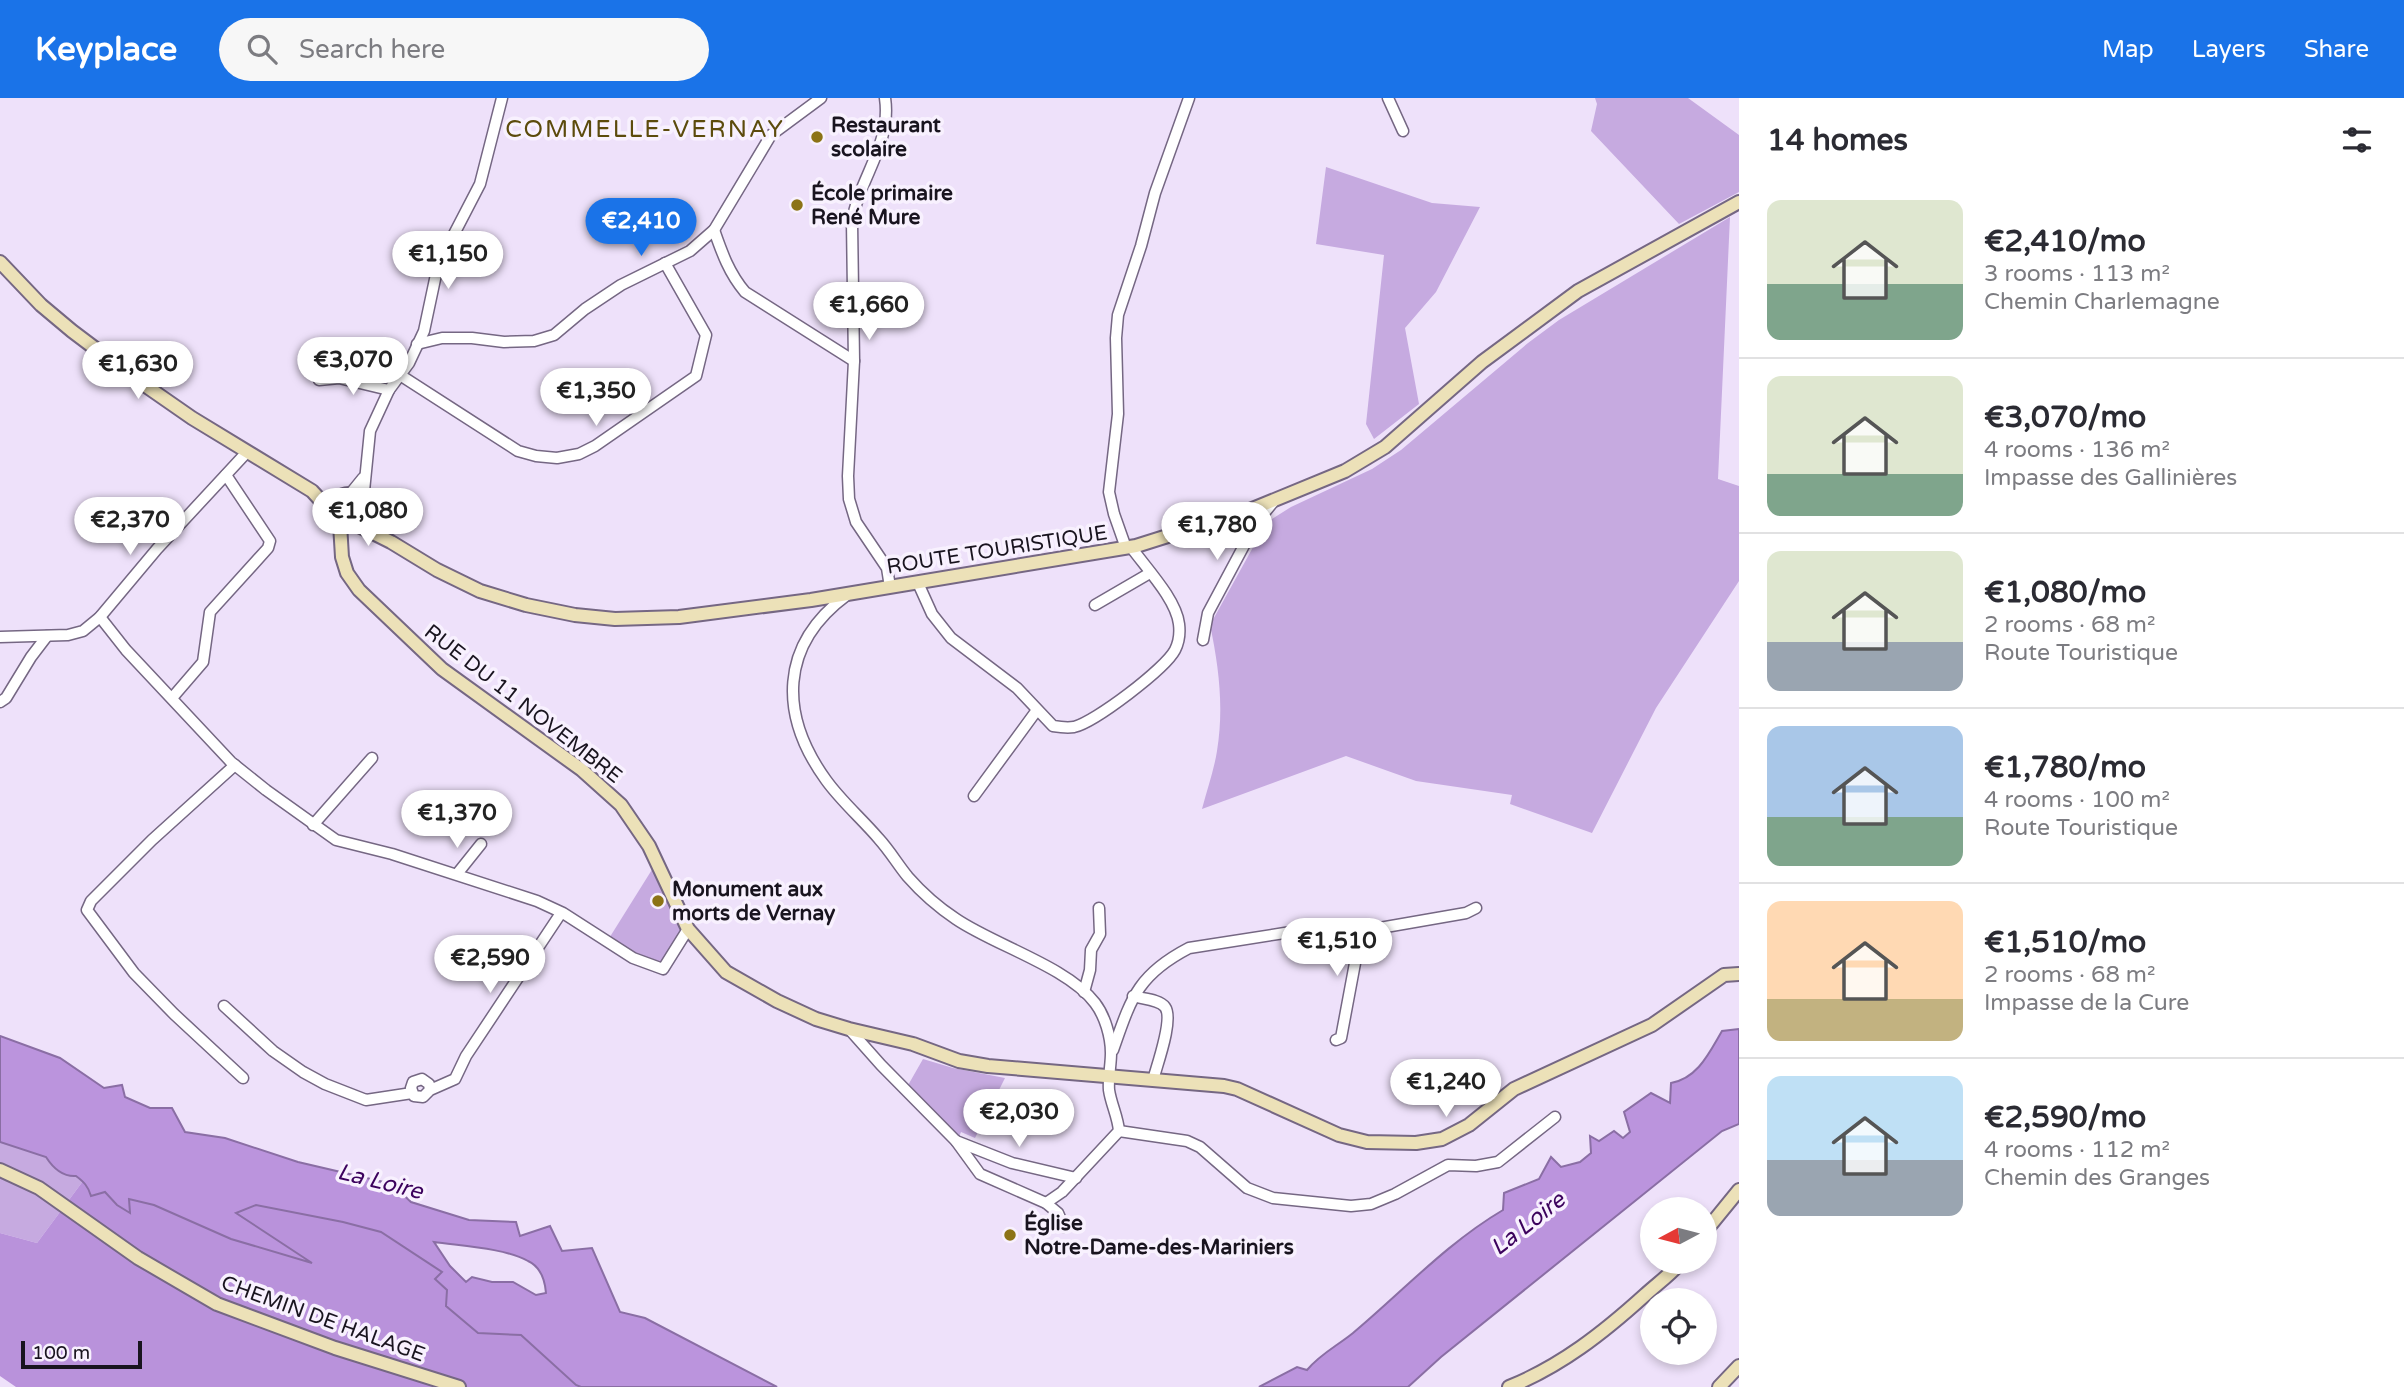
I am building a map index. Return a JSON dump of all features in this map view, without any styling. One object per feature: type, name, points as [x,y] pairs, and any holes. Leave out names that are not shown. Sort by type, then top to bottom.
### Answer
[{"type":"street","points":[[346,522],[364,517],[363,478],[370,432],[389,390],[424,331],[438,265],[480,184],[502,98]]},
{"type":"street","points":[[417,344],[442,338],[534,341],[554,335],[585,309],[621,285],[690,251],[714,230],[771,135],[821,98]]},
{"type":"street","points":[[885,98],[886,130],[855,202],[852,222],[854,361],[849,499],[856,522],[887,568],[890,587]]},
{"type":"street","points":[[918,583],[932,614],[951,638],[1017,688],[1052,726],[1073,727],[1090,721],[1154,674],[1175,650],[1179,634],[1176,611],[1150,573],[1128,548],[1114,514],[1109,492],[1118,414],[1118,315],[1155,193],[1189,98]]},
{"type":"street","points":[[1388,98],[1403,131]]},
{"type":"street","name":"ROUTE TOURISTIQUE","points":[[346,522],[391,542],[437,570],[480,591],[526,605],[575,615],[615,619],[679,617],[811,600],[1128,548],[1250,510],[1345,471],[1385,447],[1482,362],[1559,305],[1614,271],[1739,202]]},
{"type":"street","points":[[714,230],[724,261],[745,292],[854,361]]},
{"type":"street","points":[[0,262],[41,305],[133,377],[312,491],[346,522]]},
{"type":"street","points":[[400,375],[518,451],[557,458],[579,454],[633,422],[696,376],[706,335],[665,263]]},
{"type":"street","points":[[319,380],[339,378],[389,390]]},
{"type":"street","points":[[0,638],[68,635],[83,631],[100,617],[157,549],[247,452]]},
{"type":"street","points":[[172,698],[203,662],[210,612],[268,548],[270,541],[226,475]]},
{"type":"street","points":[[346,522],[334,504],[363,478]]},
{"type":"street","points":[[312,491],[348,494],[358,497],[364,504]]},
{"type":"street","points":[[1203,640],[1208,613],[1256,523],[1274,500]]},
{"type":"street","name":"ROUTE TOURISTIQUE","points":[[364,504],[371,519],[391,542]]},
{"type":"street","name":"RUE DU 11 NOVEMBRE","points":[[346,522],[342,557],[347,573],[359,590],[442,669],[582,770],[621,806],[649,846],[688,929],[726,972],[777,1002],[816,1019],[913,1044],[958,1061],[978,1065],[1224,1086],[1237,1089],[1339,1135],[1367,1142],[1416,1143],[1442,1139],[1469,1125],[1514,1089],[1652,1025],[1724,975],[1739,974]]},
{"type":"street","points":[[1095,605],[1150,573]]},
{"type":"street","points":[[850,593],[815,624],[799,657],[792,683],[792,705],[811,758],[828,783],[929,898],[957,920],[1078,986],[1096,1004],[1105,1022],[1111,1054],[1109,1088],[1119,1131]]},
{"type":"street","points":[[811,600],[817,605],[815,624]]},
{"type":"street","points":[[100,617],[126,650],[235,765],[336,840],[457,874],[526,897],[561,912],[633,958],[663,969],[688,929]]},
{"type":"street","points":[[0,702],[6,698],[47,636]]},
{"type":"street","points":[[974,796],[1037,710]]},
{"type":"street","points":[[313,825],[372,758]]},
{"type":"street","points":[[235,765],[152,839],[98,893],[87,910],[134,973],[243,1078]]},
{"type":"street","points":[[457,874],[481,844]]},
{"type":"street","points":[[1084,992],[1090,971],[1091,950],[1100,934],[1099,908]]},
{"type":"street","points":[[1111,1054],[1133,996],[1150,974],[1189,948],[1291,932],[1361,931],[1466,914],[1476,908]]},
{"type":"street","points":[[224,1006],[273,1051],[325,1084],[366,1100],[412,1093],[420,1098],[426,1096],[429,1090],[455,1079],[466,1056],[561,912]]},
{"type":"street","points":[[1336,1040],[1341,1038],[1361,931]]},
{"type":"street","points":[[1133,996],[1158,1002],[1168,1012],[1168,1024],[1153,1080]]},
{"type":"street","points":[[849,1029],[956,1140],[980,1174],[1046,1203],[1058,1213],[1063,1227]]},
{"type":"street","points":[[412,1093],[412,1085],[418,1079],[427,1082],[429,1090]]},
{"type":"street","points":[[1119,1131],[1187,1141],[1200,1147],[1247,1188],[1273,1198],[1352,1206],[1371,1204],[1395,1194],[1448,1164],[1476,1166],[1498,1162],[1555,1117]]},
{"type":"street","points":[[1046,1203],[1062,1192],[1119,1131]]},
{"type":"street","points":[[956,1140],[1012,1163],[1076,1178]]},
{"type":"street","name":"CHEMIN DE HALAGE","points":[[0,1170],[39,1188],[138,1258],[217,1304],[335,1348],[459,1387]]},
{"type":"street","points":[[1717,1217],[1739,1191]]},
{"type":"street","points":[[1509,1387],[1576,1353],[1668,1274]]},
{"type":"street","points":[[1719,1387],[1739,1366]]},
{"type":"shaded area","points":[[1595,98],[1688,98],[1739,135],[1739,192],[1679,224],[1591,131],[1597,104]]},
{"type":"shaded area","points":[[1326,167],[1432,203],[1480,207],[1436,292],[1405,328],[1419,404],[1374,439],[1366,424],[1384,255],[1316,244]]},
{"type":"shaded area","points":[[1730,217],[1718,479],[1739,486],[1739,581],[1656,708],[1592,833],[1510,804],[1512,795],[1416,781],[1346,756],[1202,809],[1216,758],[1220,719],[1218,672],[1210,625],[1267,522],[1291,507],[1372,469],[1401,450],[1559,320]]},
{"type":"shaded area","points":[[653,868],[682,930],[661,964],[635,956],[608,940]]},
{"type":"shaded area","points":[[923,1059],[1005,1078],[975,1138],[961,1132],[959,1137],[907,1087]]},
{"type":"shaded area","points":[[0,1142],[46,1157],[83,1181],[37,1243],[0,1233]]},
{"type":"shaded area","points":[[83,1181],[105,1192],[130,1212],[128,1199],[154,1205],[231,1239],[309,1261],[235,1213],[256,1205],[381,1232],[443,1273],[447,1290],[478,1332],[521,1335],[581,1387],[16,1387],[0,1376],[0,1233],[37,1243]]},
{"type":"water","name":"La Loire","points":[[1739,1029],[1739,1124],[1722,1131],[1441,1357],[1408,1387],[1259,1387],[1297,1367],[1307,1370],[1444,1252],[1503,1210],[1504,1193],[1539,1179],[1551,1157],[1561,1167],[1580,1162],[1591,1153],[1590,1136],[1599,1141],[1614,1131],[1623,1138],[1630,1132],[1624,1112],[1651,1093],[1670,1103],[1671,1083],[1696,1070],[1722,1031]]},
{"type":"water","name":"La Loire","points":[[0,1036],[60,1058],[104,1088],[122,1085],[125,1097],[150,1108],[172,1108],[185,1132],[225,1138],[298,1162],[392,1184],[411,1202],[469,1220],[516,1222],[520,1236],[550,1226],[562,1251],[592,1248],[620,1312],[645,1318],[777,1387],[581,1387],[521,1335],[478,1333],[446,1306],[447,1290],[435,1279],[442,1272],[381,1232],[256,1205],[236,1213],[312,1263],[231,1239],[154,1205],[129,1199],[130,1213],[117,1205],[105,1192],[91,1196],[81,1180],[58,1171],[46,1157],[0,1142]],"holes":[[[434,1242],[495,1250],[528,1261],[542,1275],[546,1293],[536,1295],[513,1282],[492,1282],[472,1277],[466,1282],[450,1266]]]},
{"type":"place","name":"Restaurant scolaire","points":[[817,137]]},
{"type":"place","name":"École primaire René Mure","points":[[797,205]]},
{"type":"place","name":"Monument aux morts de Vernay","points":[[658,901]]},
{"type":"place","name":"Église Notre-Dame-des-Mariniers","points":[[1010,1235]]},
{"type":"district","name":"COMMELLE-VERNAY","points":[[645,129]]}]
